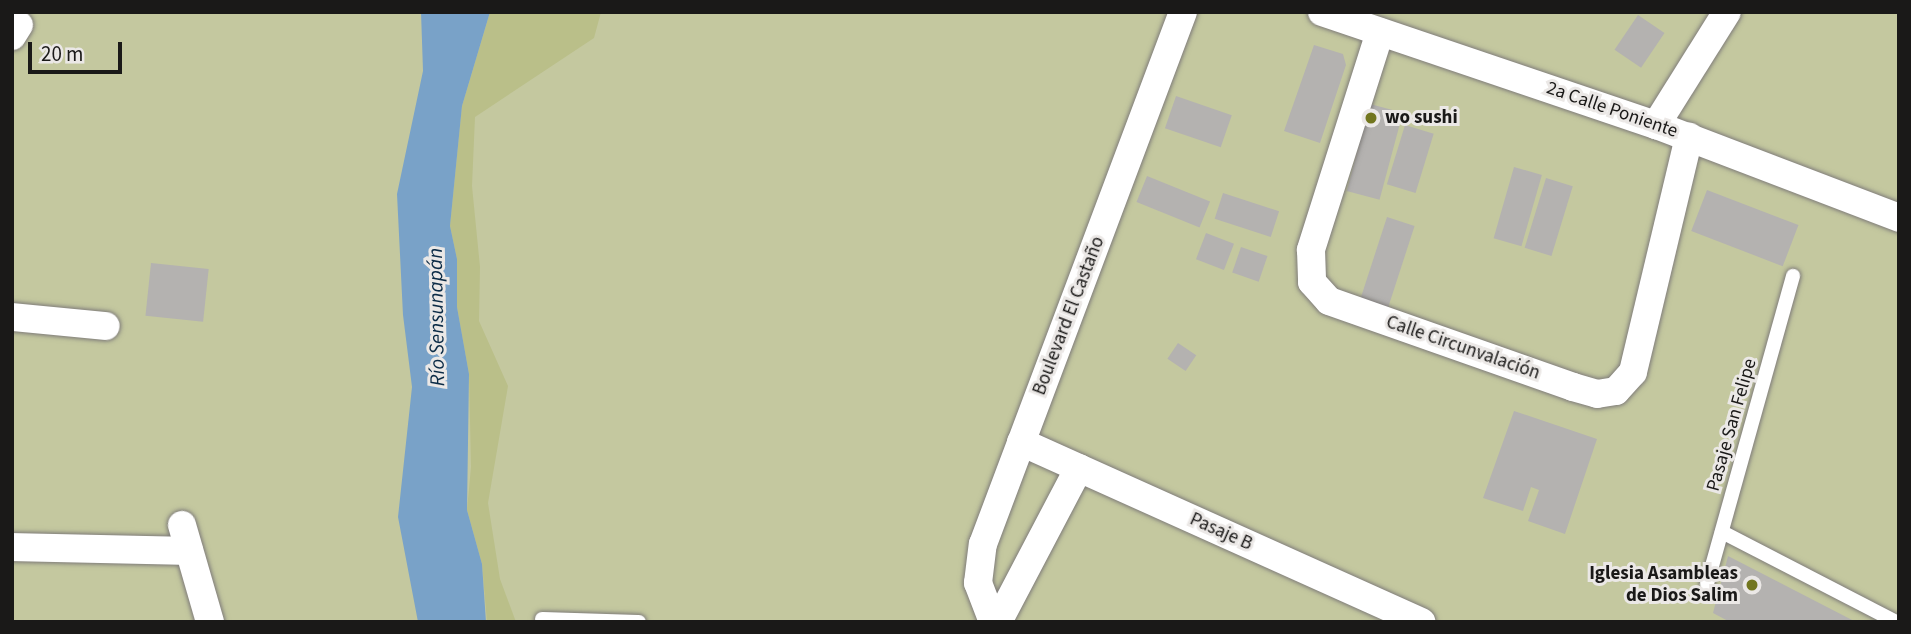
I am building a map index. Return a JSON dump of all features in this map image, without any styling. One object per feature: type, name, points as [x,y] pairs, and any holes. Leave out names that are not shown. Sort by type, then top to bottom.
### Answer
[{"type":"street","name":"Boulevard El Castaño","points":[[996,622],[978,583],[983,544],[1183,12]]},
{"type":"street","name":"2a Calle Poniente","points":[[1322,12],[1656,125],[1899,218]]},
{"type":"street","points":[[1656,125],[1727,12]]},
{"type":"street","name":"Calle Circunvalación","points":[[1380,32],[1311,250],[1312,282],[1329,301],[1573,387],[1597,394],[1616,391],[1633,372],[1689,137]]},
{"type":"street","points":[[12,317],[106,326]]},
{"type":"street","name":"Pasaje B","points":[[1021,442],[1421,622]]},
{"type":"street","points":[[996,622],[1079,468]]},
{"type":"street","points":[[12,547],[185,538],[209,622]]},
{"type":"lane","name":"Pasaje San Felipe","points":[[1707,584],[1793,276]]},
{"type":"lane","points":[[1722,532],[1896,622]]},
{"type":"lane","points":[[542,619],[639,622]]},
{"type":"green space","points":[[12,12],[1899,12],[1899,622],[12,622]]},
{"type":"green space","points":[[490,12],[601,12],[594,38],[475,117],[472,186],[480,267],[479,321],[508,386],[488,503],[500,579],[516,622],[487,622],[482,564],[467,510],[471,467],[469,374],[457,307],[457,259],[450,226],[462,106]]},
{"type":"water","name":"Río Sensunapán","points":[[421,12],[490,12],[462,106],[450,226],[457,259],[457,307],[469,374],[467,510],[482,564],[486,622],[418,622],[398,517],[412,387],[403,315],[397,194],[423,71]]},
{"type":"building","points":[[1638,15],[1665,33],[1641,68],[1615,50]]},
{"type":"building","points":[[1314,45],[1343,54],[1346,65],[1320,143],[1284,131]]},
{"type":"building","points":[[1176,96],[1232,115],[1221,147],[1165,128]]},
{"type":"building","points":[[1370,104],[1403,113],[1380,200],[1347,191]]},
{"type":"building","points":[[1405,125],[1434,134],[1416,193],[1387,184]]},
{"type":"building","points":[[1514,167],[1542,175],[1521,246],[1494,238]]},
{"type":"building","points":[[1147,176],[1210,201],[1200,227],[1137,202]]},
{"type":"building","points":[[1546,178],[1573,186],[1551,256],[1525,248]]},
{"type":"building","points":[[1707,190],[1798,225],[1783,266],[1691,231]]},
{"type":"building","points":[[1223,193],[1279,211],[1271,237],[1215,219]]},
{"type":"building","points":[[1387,217],[1415,226],[1387,310],[1360,301]]},
{"type":"building","points":[[1206,233],[1234,244],[1224,270],[1196,259]]},
{"type":"building","points":[[1241,247],[1267,256],[1259,282],[1232,273]]},
{"type":"building","points":[[151,263],[209,269],[203,322],[145,316]]},
{"type":"building","points":[[1178,343],[1196,355],[1186,371],[1167,359]]},
{"type":"building","points":[[1514,411],[1597,439],[1565,534],[1528,521],[1539,490],[1531,487],[1523,511],[1483,498]]},
{"type":"building","name":"Iglesia Asambleas de Dios Salim","points":[[1728,556],[1856,622],[1730,622],[1713,613]]},
{"type":"place","name":"wo sushi","points":[[1371,118]]},
{"type":"place","name":"Iglesia Asambleas de Dios Salim","points":[[1752,585]]}]
